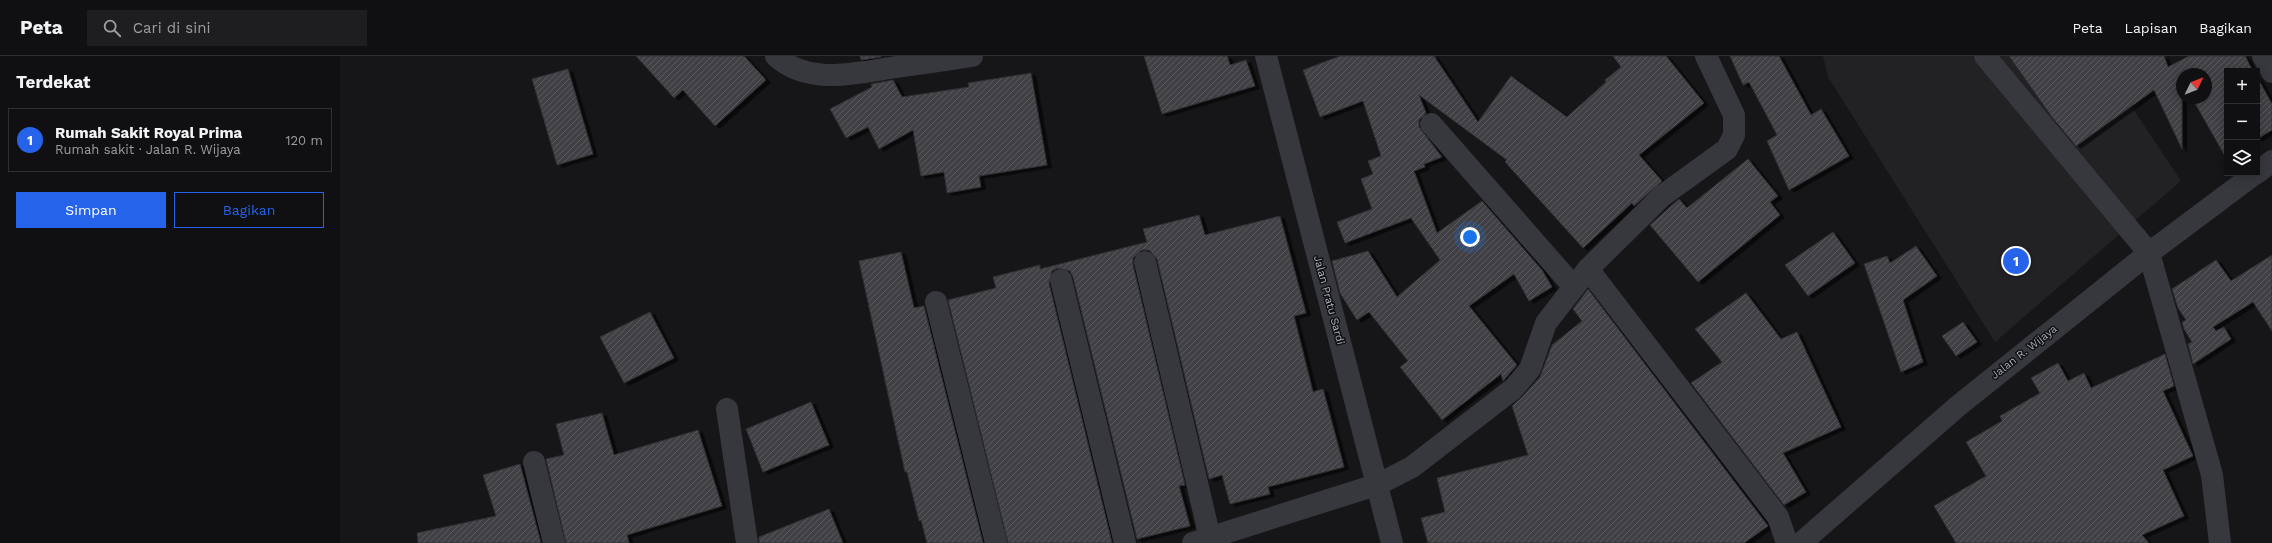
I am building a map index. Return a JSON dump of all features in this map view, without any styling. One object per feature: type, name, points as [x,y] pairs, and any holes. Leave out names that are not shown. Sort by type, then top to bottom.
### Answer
[{"type":"street","points":[[776,56],[792,67],[807,72],[842,76],[972,56]]},
{"type":"street","name":"Jalan Pratu Sardi","points":[[1266,56],[1298,186],[1379,484],[1392,543]]},
{"type":"street","points":[[1145,262],[1202,540],[1379,484],[1412,467],[1513,389],[1530,369],[1546,323],[1588,269],[1662,196],[1727,149],[1734,135],[1734,115],[1706,56]]},
{"type":"street","points":[[1985,56],[2149,254],[2212,476],[2220,543]]},
{"type":"street","points":[[2263,56],[2272,72]]},
{"type":"street","points":[[1431,124],[1574,287]]},
{"type":"street","name":"Jalan R. Wijaya","points":[[2260,171],[2272,161]]},
{"type":"street","name":"Jalan R. Wijaya","points":[[1801,543],[1958,406],[2149,254],[2253,176]]},
{"type":"street","points":[[1588,269],[1778,517],[1787,543]]},
{"type":"street","points":[[1061,280],[1125,543]]},
{"type":"street","points":[[936,302],[996,543]]},
{"type":"street","points":[[727,409],[747,543]]},
{"type":"street","points":[[534,462],[554,543]]},
{"type":"shaded area","points":[[1823,56],[2098,56],[2181,181],[1995,342],[1828,77]]},
{"type":"building","points":[[636,56],[744,56],[766,80],[715,126],[683,90],[674,98]]},
{"type":"building","points":[[860,56],[881,56],[881,57],[861,60]]},
{"type":"building","points":[[1144,56],[1227,56],[1230,65],[1246,60],[1255,86],[1162,114]]},
{"type":"building","points":[[1340,56],[1434,56],[1478,122],[1511,76],[1567,117],[1606,82],[1605,80],[1621,67],[1613,56],[1666,56],[1704,103],[1639,155],[1662,181],[1634,206],[1632,203],[1583,248],[1505,162],[1507,160],[1419,95],[1426,113],[1419,120],[1419,127],[1442,157],[1424,164],[1425,167],[1414,171],[1437,233],[1482,201],[1542,270],[1552,287],[1529,301],[1514,274],[1469,306],[1517,365],[1503,381],[1501,374],[1442,420],[1400,367],[1408,361],[1369,312],[1357,320],[1340,293],[1332,261],[1368,251],[1397,297],[1440,260],[1411,218],[1345,243],[1337,222],[1372,209],[1361,179],[1373,174],[1368,161],[1381,156],[1363,101],[1320,117],[1303,70]]},
{"type":"building","points":[[1730,56],[1779,56],[1811,115],[1821,109],[1849,156],[1789,190],[1767,141],[1777,135],[1749,82],[1743,85]]},
{"type":"building","points":[[2009,56],[2164,56],[2168,67],[2189,56],[2245,56],[2251,68],[2224,68],[2224,154],[2195,104],[2212,104],[2212,68],[2176,68],[2176,104],[2182,104],[2182,149],[2154,90],[2076,146],[2052,117]]},
{"type":"building","points":[[568,69],[593,154],[557,165],[532,79]]},
{"type":"building","points":[[1031,73],[1047,165],[979,176],[981,187],[947,193],[944,172],[921,176],[913,130],[879,149],[868,127],[846,138],[830,109],[872,87],[871,84],[893,80],[902,97],[969,87],[968,83]]},
{"type":"building","points":[[2260,82],[2272,104],[2272,130],[2260,137]]},
{"type":"building","points":[[1748,159],[1778,196],[1770,202],[1780,215],[1698,282],[1650,225],[1679,199],[1687,208]]},
{"type":"building","points":[[1199,215],[1205,235],[1280,216],[1306,313],[1294,316],[1313,392],[1323,389],[1344,467],[1268,487],[1270,494],[1230,504],[1222,475],[1209,479],[1157,259],[1149,250],[1142,250],[1133,258],[1133,265],[1185,485],[1179,486],[1190,526],[1137,539],[1073,277],[1070,271],[1058,268],[1052,271],[1049,283],[1112,543],[1008,543],[948,300],[996,288],[993,277],[1040,265],[1040,269],[1147,242],[1143,229]]},
{"type":"building","points":[[1833,232],[1855,263],[1808,296],[1785,265]]},
{"type":"building","points":[[1916,246],[1937,276],[1903,300],[1923,362],[1901,372],[1864,264],[1887,256],[1890,263]]},
{"type":"building","points":[[901,252],[914,308],[924,306],[983,543],[927,543],[921,520],[919,521],[907,472],[905,472],[859,261]]},
{"type":"building","points":[[2272,255],[2272,331],[2253,302],[2213,327],[2216,331],[2224,327],[2231,339],[2193,364],[2188,344],[2192,342],[2184,329],[2182,322],[2186,320],[2178,308],[2172,289],[2216,260],[2231,281]]},
{"type":"building","points":[[1588,289],[1768,526],[1744,543],[1428,543],[1421,518],[1445,512],[1437,478],[1528,455],[1512,406],[1540,377],[1552,345],[1582,321],[1573,309]]},
{"type":"building","points":[[1746,293],[1781,339],[1797,332],[1841,427],[1783,453],[1806,492],[1784,505],[1691,383],[1722,362],[1695,329]]},
{"type":"building","points":[[650,312],[674,358],[624,383],[600,337]]},
{"type":"building","points":[[1963,322],[1977,342],[1956,356],[1942,336]]},
{"type":"building","points":[[2165,354],[2174,386],[2163,391],[2193,456],[2163,470],[2184,516],[2142,535],[2149,543],[1956,543],[1934,506],[1986,476],[1966,442],[2002,421],[2000,416],[2040,393],[2031,378],[2058,363],[2068,381],[2084,373],[2091,388]]},
{"type":"building","points":[[811,402],[829,445],[763,472],[746,429]]},
{"type":"building","points":[[602,413],[614,455],[698,430],[722,506],[627,535],[629,543],[566,543],[546,459],[564,455],[556,424]]},
{"type":"building","points":[[520,464],[541,543],[418,543],[417,533],[496,516],[483,475]]},
{"type":"building","points":[[829,509],[843,543],[759,543],[759,537]]},
{"type":"place","name":"Rumah Sakit Royal Prima","points":[[2016,261]]}]
